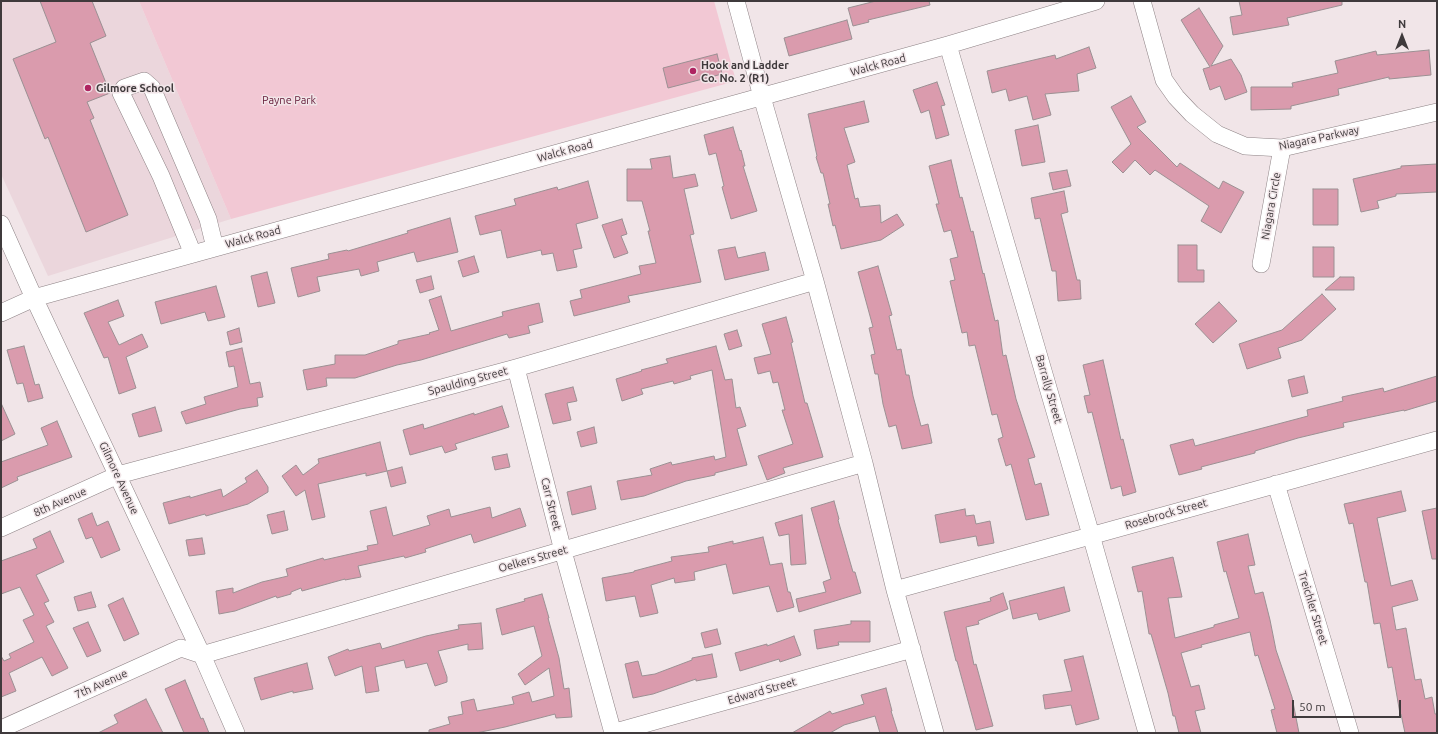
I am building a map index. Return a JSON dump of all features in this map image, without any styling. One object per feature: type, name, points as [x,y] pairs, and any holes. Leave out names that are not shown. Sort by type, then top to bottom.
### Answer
[{"type":"street","points":[[736,1],[815,281],[864,463],[895,590],[935,733]]},
{"type":"street","name":"Walck Road","points":[[1,313],[34,298],[948,45],[1096,1]]},
{"type":"street","name":"Niagara Parkway","points":[[1142,1],[1164,80],[1176,98],[1186,109],[1216,134],[1245,146],[1282,148],[1437,112]]},
{"type":"street","name":"Barrally Street","points":[[948,45],[1091,535],[1147,733]]},
{"type":"street","points":[[193,254],[161,176],[121,93],[124,88],[144,81],[152,88],[167,122],[208,219],[215,248]]},
{"type":"street","name":"Niagara Circle","points":[[1261,264],[1282,148]]},
{"type":"street","name":"Gilmore Avenue","points":[[1,224],[34,298],[202,655],[236,733]]},
{"type":"street","name":"Spaulding Street","points":[[118,475],[516,368],[815,281]]},
{"type":"street","name":"Carr Street","points":[[516,368],[563,551],[613,733]]},
{"type":"street","name":"Rosebrock Street","points":[[895,590],[1437,440]]},
{"type":"street","name":"Oelkers Street","points":[[202,655],[864,463]]},
{"type":"street","name":"8th Avenue","points":[[1,528],[118,475]]},
{"type":"street","name":"Treichler Street","points":[[1276,484],[1350,733]]},
{"type":"street","name":"7th Avenue","points":[[1,729],[181,648],[202,655]]},
{"type":"street","name":"Edward Street","points":[[613,733],[912,649]]},
{"type":"shaded area","name":"Gilmore School","points":[[1,1],[139,1],[231,219],[48,276],[1,174]]},
{"type":"green space","name":"Payne Park","points":[[139,1],[714,1],[736,81],[231,219]]},
{"type":"building","points":[[40,1],[92,1],[106,36],[90,43],[110,93],[87,102],[94,118],[90,120],[128,215],[86,232],[48,137],[45,139],[13,59],[56,42]]},
{"type":"building","points":[[876,1],[929,1],[930,5],[868,20],[869,22],[853,26],[848,8]]},
{"type":"building","points":[[1239,1],[1342,1],[1342,5],[1287,18],[1289,25],[1233,35],[1230,17],[1242,15]]},
{"type":"building","points":[[1199,8],[1223,46],[1211,66],[1231,59],[1241,75],[1247,92],[1225,100],[1220,86],[1210,90],[1203,69],[1210,67],[1181,20]]},
{"type":"building","points":[[847,20],[852,39],[789,56],[784,38]]},
{"type":"building","points":[[1089,47],[1096,68],[1077,74],[1079,91],[1045,94],[1051,115],[1033,120],[1027,96],[1009,101],[1006,89],[992,93],[987,71],[1055,55],[1056,59]]},
{"type":"building","points":[[1429,50],[1431,75],[1389,79],[1389,77],[1338,89],[1339,95],[1291,106],[1291,109],[1251,110],[1251,87],[1293,87],[1292,83],[1338,73],[1335,61],[1376,51],[1377,55]]},
{"type":"building","name":"Hook and Ladder Co. No. 2 (R1)","points":[[717,54],[722,74],[668,88],[663,68]]},
{"type":"building","points":[[937,82],[945,105],[941,106],[949,135],[936,139],[929,110],[921,113],[913,90]]},
{"type":"building","points":[[1131,96],[1146,122],[1137,127],[1177,167],[1180,163],[1219,189],[1223,181],[1244,192],[1221,233],[1201,221],[1209,206],[1155,170],[1150,175],[1135,160],[1123,173],[1112,162],[1131,144],[1111,107]]},
{"type":"building","points":[[864,101],[869,122],[844,128],[855,162],[847,165],[855,199],[858,198],[860,207],[880,205],[881,223],[897,214],[904,225],[881,240],[841,249],[835,225],[833,226],[823,173],[821,173],[816,157],[808,114]]},
{"type":"building","points":[[1038,125],[1045,162],[1022,166],[1015,130]]},
{"type":"building","points":[[733,127],[740,151],[741,150],[745,166],[743,166],[757,211],[731,219],[722,187],[724,186],[716,153],[709,155],[704,135]]},
{"type":"building","points":[[670,156],[673,178],[695,174],[698,186],[684,189],[694,234],[690,235],[701,282],[628,296],[630,302],[574,316],[570,301],[582,298],[580,290],[641,274],[639,266],[656,263],[642,201],[627,201],[627,169],[652,169],[650,159]]},
{"type":"building","points":[[951,160],[960,198],[962,197],[971,232],[973,231],[995,321],[998,320],[1003,356],[1006,355],[1016,399],[1035,457],[1028,459],[1035,485],[1041,483],[1049,515],[1026,520],[1011,464],[1006,466],[998,439],[1003,437],[997,414],[992,415],[975,345],[969,346],[967,332],[962,333],[950,281],[955,280],[950,259],[958,257],[951,230],[944,232],[936,204],[939,204],[929,166]]},
{"type":"building","points":[[1437,164],[1437,192],[1396,194],[1396,196],[1377,201],[1379,208],[1361,212],[1353,179],[1401,168],[1401,166]]},
{"type":"building","points":[[1067,170],[1071,186],[1053,190],[1049,173]]},
{"type":"building","points":[[588,181],[598,218],[576,224],[582,248],[573,250],[577,267],[557,271],[553,253],[542,255],[541,250],[507,258],[501,230],[480,235],[475,216],[516,205],[514,199],[557,187],[558,190]]},
{"type":"building","points":[[1313,189],[1338,189],[1338,225],[1313,225]]},
{"type":"building","points":[[1064,191],[1068,212],[1061,214],[1077,280],[1080,280],[1081,299],[1058,301],[1056,271],[1052,271],[1040,218],[1035,219],[1031,198]]},
{"type":"building","points":[[450,218],[458,252],[417,262],[414,252],[377,262],[379,271],[361,276],[359,269],[317,277],[320,291],[298,297],[291,268],[329,259],[328,254],[348,251],[408,233],[407,231]]},
{"type":"building","points":[[622,219],[627,234],[621,236],[628,253],[614,258],[602,225]]},
{"type":"building","points":[[1178,245],[1197,245],[1197,270],[1204,270],[1204,282],[1178,282]]},
{"type":"building","points":[[735,247],[738,258],[765,252],[769,270],[725,280],[718,250]]},
{"type":"building","points":[[1313,247],[1334,247],[1334,277],[1313,277]]},
{"type":"building","points":[[474,256],[479,272],[463,277],[458,261]]},
{"type":"building","points":[[878,266],[892,315],[889,316],[897,350],[901,349],[906,375],[909,375],[921,426],[928,424],[932,443],[902,449],[896,425],[889,427],[883,404],[878,374],[875,374],[871,355],[875,354],[869,328],[873,327],[858,272]]},
{"type":"building","points":[[267,272],[275,303],[258,307],[251,276]]},
{"type":"building","points":[[431,276],[434,289],[420,293],[416,280]]},
{"type":"building","points":[[1340,277],[1354,277],[1354,290],[1325,290]]},
{"type":"building","points":[[216,286],[225,317],[208,321],[205,312],[161,324],[155,302]]},
{"type":"building","points":[[1322,294],[1336,309],[1302,340],[1278,348],[1281,358],[1247,369],[1239,344],[1282,330]]},
{"type":"building","points":[[441,296],[451,331],[503,316],[502,312],[539,303],[543,322],[528,326],[530,333],[509,338],[507,334],[355,378],[326,378],[327,386],[307,390],[303,370],[335,364],[335,355],[365,355],[398,344],[398,341],[430,334],[429,333],[439,330],[429,300]]},
{"type":"building","points":[[118,300],[124,316],[108,322],[119,345],[142,334],[148,347],[126,357],[136,388],[119,394],[108,357],[104,358],[84,313]]},
{"type":"building","points":[[1219,302],[1237,321],[1213,343],[1195,324]]},
{"type":"building","points":[[786,317],[793,342],[791,343],[805,403],[807,403],[823,457],[783,468],[785,473],[767,480],[758,456],[793,444],[782,410],[785,410],[778,382],[773,383],[770,371],[758,374],[754,358],[771,354],[762,324]]},
{"type":"building","points":[[239,328],[242,342],[230,345],[227,332]]},
{"type":"building","points":[[737,330],[742,346],[729,350],[724,334]]},
{"type":"building","points":[[24,346],[35,385],[39,384],[43,398],[28,402],[23,383],[17,384],[7,350]]},
{"type":"building","points":[[716,346],[725,380],[732,379],[736,408],[740,407],[746,426],[737,429],[747,465],[715,473],[715,475],[686,481],[644,496],[621,500],[617,481],[652,475],[650,469],[671,462],[672,465],[714,456],[715,460],[726,457],[712,370],[690,376],[691,379],[674,384],[673,381],[641,389],[643,394],[622,401],[616,379],[642,371],[641,370],[668,363],[666,359]]},
{"type":"building","points":[[242,348],[250,384],[260,382],[263,397],[257,398],[258,406],[240,409],[186,424],[181,412],[206,404],[204,397],[238,387],[234,366],[229,367],[226,352]]},
{"type":"building","points":[[1103,360],[1121,440],[1123,439],[1136,492],[1123,496],[1121,486],[1111,489],[1092,412],[1088,413],[1084,396],[1090,395],[1083,365]]},
{"type":"building","points":[[1304,376],[1308,393],[1292,397],[1288,380]]},
{"type":"building","points":[[1437,376],[1437,401],[1404,411],[1343,423],[1344,427],[1298,438],[1255,451],[1255,453],[1201,467],[1202,469],[1179,475],[1170,445],[1193,439],[1195,446],[1308,416],[1307,410],[1343,401],[1342,397],[1383,388],[1384,392]]},
{"type":"building","points":[[573,387],[577,401],[567,403],[571,420],[553,424],[545,394]]},
{"type":"building","points":[[1,403],[15,434],[1,441]]},
{"type":"building","points":[[502,406],[509,427],[455,444],[457,449],[445,453],[442,446],[410,455],[403,430],[423,424],[424,429],[474,413],[474,415]]},
{"type":"building","points":[[155,407],[162,431],[139,437],[132,414]]},
{"type":"building","points":[[57,421],[72,457],[17,477],[18,480],[1,488],[1,462],[48,445],[41,428]]},
{"type":"building","points":[[594,427],[597,443],[581,447],[577,432]]},
{"type":"building","points":[[380,442],[387,471],[366,476],[366,473],[318,484],[325,517],[312,520],[305,490],[296,496],[282,476],[296,465],[303,475],[319,463],[318,459]]},
{"type":"building","points":[[507,454],[510,467],[495,470],[492,457]]},
{"type":"building","points":[[402,467],[406,483],[391,487],[387,471]]},
{"type":"building","points":[[257,470],[268,487],[268,492],[248,504],[206,516],[205,514],[169,524],[163,503],[190,496],[190,498],[221,489],[223,497],[247,482],[245,478]]},
{"type":"building","points":[[591,486],[596,509],[572,515],[567,492]]},
{"type":"building","points":[[1401,491],[1406,511],[1377,518],[1391,586],[1412,580],[1418,600],[1392,607],[1396,630],[1406,628],[1415,680],[1421,679],[1425,699],[1432,697],[1435,714],[1437,714],[1437,733],[1405,733],[1400,714],[1392,667],[1388,668],[1380,623],[1374,624],[1367,582],[1365,582],[1353,523],[1349,524],[1344,504]]},
{"type":"building","points":[[834,501],[853,572],[855,572],[861,593],[799,612],[796,599],[826,592],[823,582],[831,579],[811,508]]},
{"type":"building","points":[[386,507],[393,536],[430,525],[427,516],[449,509],[451,517],[490,507],[492,518],[520,508],[526,526],[474,543],[471,534],[425,549],[426,552],[405,558],[404,556],[358,566],[361,577],[345,579],[302,591],[301,588],[291,592],[291,594],[277,598],[276,596],[235,611],[219,614],[216,591],[233,588],[233,593],[262,582],[288,576],[286,569],[323,558],[324,560],[368,550],[367,546],[378,544],[370,511]]},
{"type":"building","points":[[1437,508],[1437,559],[1432,559],[1422,511]]},
{"type":"building","points":[[965,509],[966,516],[974,515],[976,524],[990,521],[994,543],[978,546],[976,536],[940,543],[935,515]]},
{"type":"building","points":[[284,511],[288,530],[272,534],[267,515]]},
{"type":"building","points":[[92,513],[97,526],[108,521],[120,550],[101,558],[92,537],[86,539],[78,519]]},
{"type":"building","points":[[802,515],[806,564],[791,565],[789,534],[779,536],[775,523]]},
{"type":"building","points":[[50,531],[64,562],[36,575],[49,601],[44,603],[54,622],[46,626],[68,668],[52,676],[42,657],[9,673],[16,691],[1,697],[1,656],[4,661],[11,658],[9,654],[34,642],[23,620],[34,615],[20,587],[1,594],[1,561],[37,548],[33,539]]},
{"type":"building","points":[[1248,534],[1255,565],[1248,566],[1255,594],[1263,592],[1276,650],[1292,697],[1299,733],[1277,733],[1271,710],[1275,709],[1258,655],[1255,656],[1250,632],[1201,645],[1202,647],[1181,653],[1191,687],[1199,685],[1205,709],[1195,711],[1201,733],[1179,733],[1151,634],[1149,634],[1142,591],[1138,592],[1132,567],[1173,557],[1182,597],[1168,598],[1175,638],[1214,627],[1214,625],[1239,618],[1226,571],[1224,572],[1217,542]]},
{"type":"building","points":[[763,537],[770,565],[782,563],[788,592],[790,592],[794,607],[777,612],[769,586],[733,594],[726,564],[694,572],[695,580],[675,583],[674,578],[651,585],[658,613],[640,617],[635,596],[606,601],[602,578],[634,572],[672,561],[671,557],[709,552],[708,547],[733,541],[733,544]]},
{"type":"building","points":[[202,538],[205,554],[189,556],[186,540]]},
{"type":"building","points":[[1064,587],[1070,611],[1039,620],[1037,613],[1013,619],[1009,601]]},
{"type":"building","points":[[91,592],[96,607],[78,611],[74,597]]},
{"type":"building","points":[[1003,593],[1008,609],[978,621],[979,624],[966,627],[974,665],[976,664],[993,726],[976,730],[956,661],[944,612],[991,601],[990,598]]},
{"type":"building","points":[[542,594],[559,658],[564,689],[569,688],[572,717],[556,718],[555,714],[476,733],[429,733],[429,730],[450,724],[448,717],[463,714],[461,702],[474,699],[477,711],[514,704],[512,697],[529,692],[532,702],[554,696],[549,668],[525,685],[518,674],[542,656],[534,626],[502,635],[496,609],[525,601],[524,599]]},
{"type":"building","points":[[123,598],[139,634],[124,641],[108,605]]},
{"type":"building","points":[[851,621],[870,621],[870,642],[838,642],[839,645],[817,649],[814,630],[851,624]]},
{"type":"building","points":[[88,622],[101,651],[87,657],[73,628]]},
{"type":"building","points":[[481,623],[483,649],[468,650],[468,644],[438,651],[447,677],[447,682],[435,686],[427,663],[406,668],[404,660],[375,667],[379,691],[366,693],[362,666],[335,676],[328,657],[348,649],[349,651],[380,643],[382,649],[426,636],[459,629],[458,625]]},
{"type":"building","points":[[717,629],[721,644],[705,648],[701,633]]},
{"type":"building","points":[[794,636],[801,655],[780,662],[779,659],[740,671],[735,653],[767,644],[767,646]]},
{"type":"building","points":[[712,654],[717,677],[696,681],[696,679],[653,694],[633,698],[625,664],[638,661],[642,676],[655,674],[692,660],[692,658]]},
{"type":"building","points":[[1083,656],[1099,719],[1076,725],[1071,705],[1045,709],[1043,695],[1072,691],[1064,660]]},
{"type":"building","points":[[307,663],[313,689],[293,693],[293,691],[261,700],[254,678]]},
{"type":"building","points":[[185,680],[201,719],[203,718],[209,733],[184,733],[165,689]]},
{"type":"building","points":[[886,688],[898,733],[880,733],[875,716],[844,725],[830,733],[792,733],[830,711],[832,714],[864,704],[861,695]]},
{"type":"building","points":[[146,699],[163,733],[98,733],[118,723],[114,715]]},
{"type":"place","name":"Hook and Ladder Co. No. 2 (R1)","points":[[693,71]]},
{"type":"place","name":"Gilmore School","points":[[88,88]]}]
